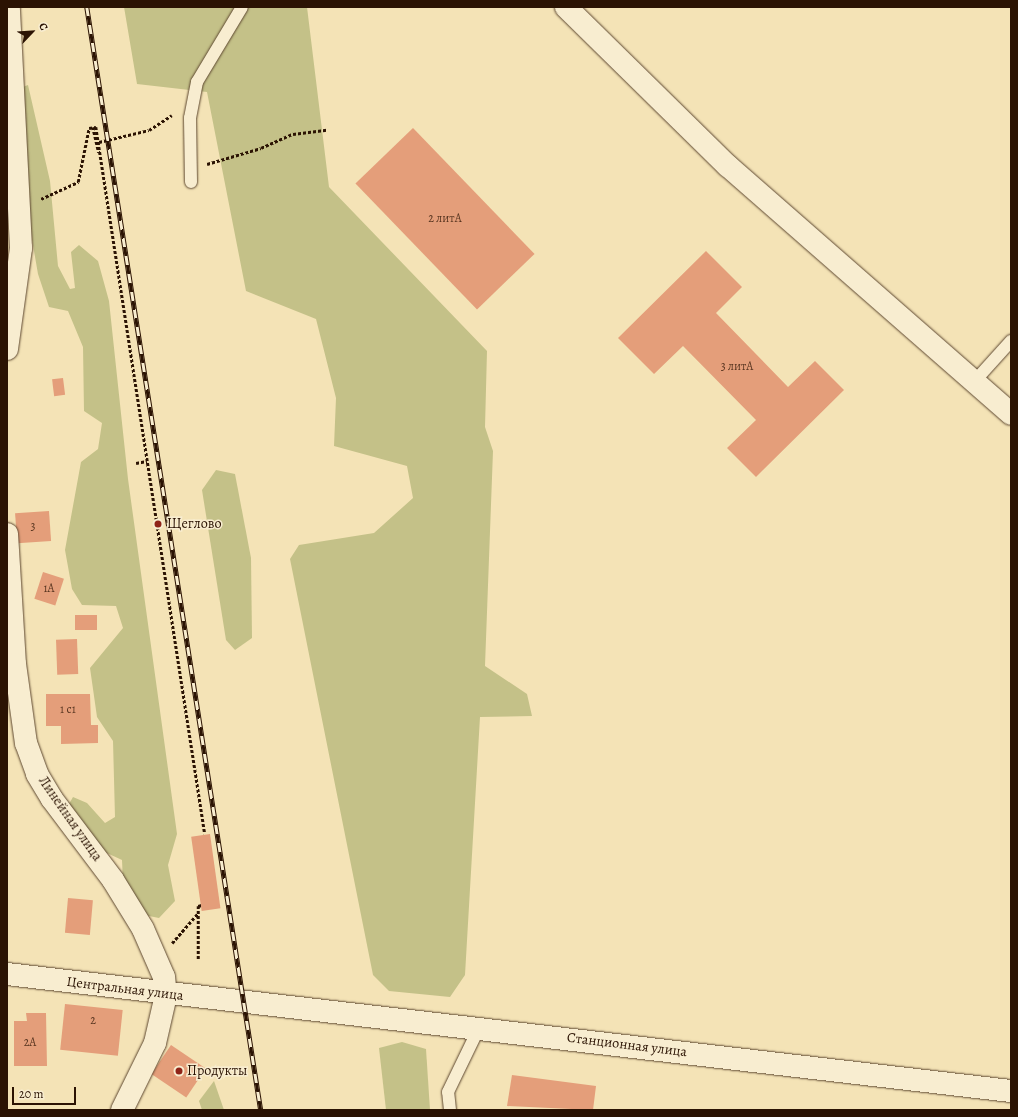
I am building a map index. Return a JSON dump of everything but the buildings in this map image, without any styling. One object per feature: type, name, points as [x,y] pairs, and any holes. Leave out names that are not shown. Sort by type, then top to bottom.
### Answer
[{"type":"street","points":[[7,349],[21,248],[21,209],[9,7]]},
{"type":"street","points":[[566,7],[728,166],[973,383],[1011,414]]},
{"type":"street","name":"Линейная улица","points":[[7,534],[11,664],[26,743],[37,774],[113,880],[159,959],[166,996]]},
{"type":"street","name":"Центральная улица","points":[[7,974],[166,996],[244,1002]]},
{"type":"street","points":[[122,1110],[155,1043],[166,996]]},
{"type":"street","name":"Станционная улица","points":[[244,1002],[479,1028],[1011,1091]]},
{"type":"lane","points":[[191,182],[190,118],[197,82],[242,7]]},
{"type":"lane","points":[[973,383],[1011,341]]},
{"type":"lane","points":[[450,1110],[448,1092],[479,1028]]},
{"type":"path","points":[[99,142],[149,130],[175,112]]},
{"type":"path","points":[[21,209],[78,182],[89,128],[94,127]]},
{"type":"path","points":[[94,127],[96,127],[99,152]]},
{"type":"path","points":[[94,127],[205,834]]},
{"type":"path","points":[[191,163],[214,164],[293,134],[327,130]]},
{"type":"path","points":[[136,463],[147,461]]},
{"type":"path","points":[[198,959],[198,906],[202,905]]},
{"type":"path","points":[[159,959],[198,913]]},
{"type":"shaded area","points":[[124,7],[307,7],[329,187],[487,351],[485,427],[493,451],[485,666],[527,694],[532,716],[480,717],[465,975],[450,997],[389,991],[373,975],[290,559],[299,545],[374,533],[413,498],[407,466],[334,446],[336,398],[316,319],[246,291],[207,92],[137,84]]},
{"type":"shaded area","points":[[28,85],[50,181],[58,266],[70,289],[75,288],[71,252],[79,245],[98,261],[109,301],[128,479],[177,834],[168,865],[175,901],[159,918],[139,914],[123,883],[122,860],[96,848],[69,804],[73,797],[87,803],[105,823],[115,817],[113,741],[97,717],[90,668],[123,628],[116,606],[82,605],[72,589],[65,550],[81,462],[98,449],[102,423],[84,411],[83,347],[68,311],[49,307],[38,274],[16,147],[15,90]]},
{"type":"shaded area","points":[[216,470],[235,474],[251,558],[252,638],[235,650],[226,640],[202,490]]},
{"type":"shaded area","points":[[402,1042],[426,1049],[430,1110],[386,1110],[379,1048]]},
{"type":"shaded area","points":[[214,1081],[224,1110],[202,1110],[199,1101]]},
{"type":"railway","points":[[87,7],[261,1110]]},
{"type":"place","name":"Щеглово","points":[[158,524]]},
{"type":"place","name":"Продукты","points":[[179,1071]]}]
